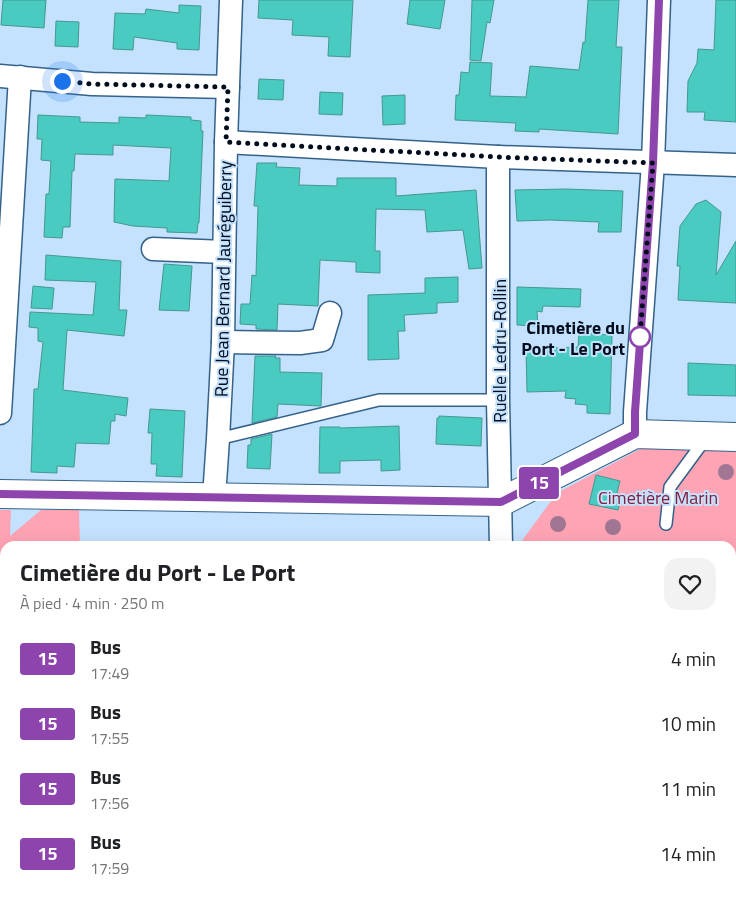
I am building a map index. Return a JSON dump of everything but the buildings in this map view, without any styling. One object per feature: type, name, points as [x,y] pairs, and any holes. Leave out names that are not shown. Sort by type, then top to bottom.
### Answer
[{"type":"street","name":"Rue Jean Bernard Jauréguiberry","points":[[214,498],[223,342],[226,142],[231,0]]},
{"type":"street","points":[[635,434],[653,163],[660,0]]},
{"type":"street","points":[[0,413],[10,76],[92,84],[228,87]]},
{"type":"street","points":[[226,142],[498,157],[736,165]]},
{"type":"street","name":"Ruelle Ledru-Rollin","points":[[498,157],[498,400],[501,541]]},
{"type":"street","points":[[153,249],[224,252]]},
{"type":"street","points":[[223,342],[300,343],[322,340],[330,313]]},
{"type":"street","points":[[0,494],[501,502],[635,434],[736,437]]},
{"type":"lane","points":[[218,439],[379,400],[498,400]]},
{"type":"lane","points":[[666,524],[670,487],[707,436]]},
{"type":"green space","name":"Cimetière Marin","points":[[644,447],[736,449],[736,541],[522,541],[557,493]]},
{"type":"green space","points":[[0,510],[11,510],[10,536],[41,510],[79,510],[80,541],[0,541]]},
{"type":"bus line","name":"15","points":[[0,494],[501,502],[635,434],[653,163],[659,0]]},
{"type":"place","name":"Cimetière du Port - Le Port","points":[[640,337]]},
{"type":"route","points":[[62,81],[92,84],[228,87],[226,142],[498,157],[653,163],[640,337]]}]
